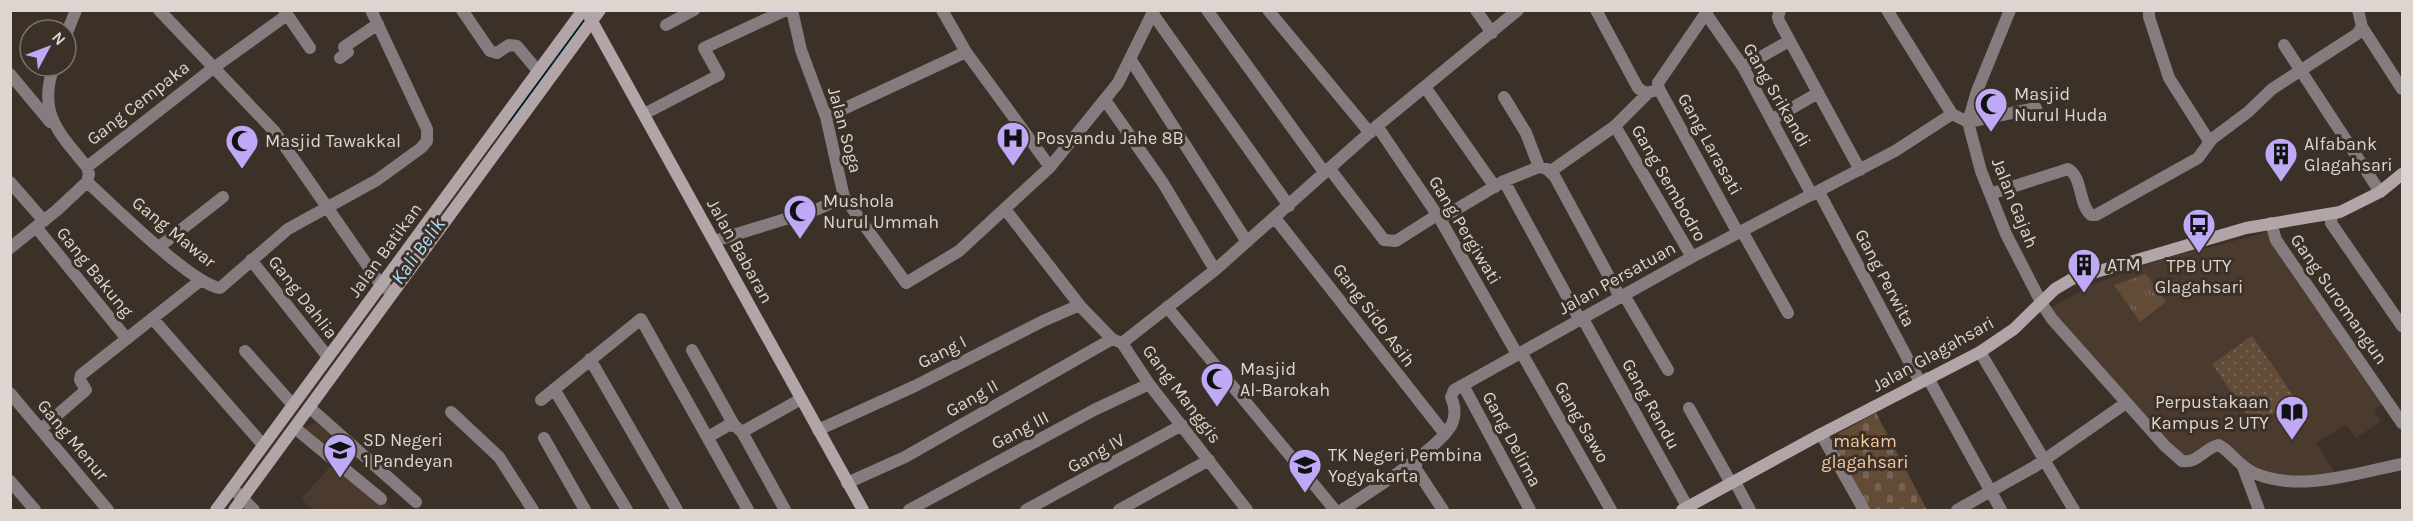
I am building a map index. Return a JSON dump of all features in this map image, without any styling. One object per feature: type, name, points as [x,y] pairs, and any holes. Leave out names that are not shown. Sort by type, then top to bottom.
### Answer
[{"type":"street","points":[[159,10],[212,69],[275,132],[387,289]]},
{"type":"street","points":[[340,58],[348,52],[344,47],[378,24],[371,10]]},
{"type":"street","points":[[462,10],[490,51],[497,52],[509,45],[517,46],[538,71]]},
{"type":"street","points":[[666,25],[694,10]]},
{"type":"street","points":[[644,114],[719,75],[704,48],[786,10]]},
{"type":"street","name":"Jalan Soga","points":[[714,241],[818,208],[844,197],[826,117],[801,51],[792,10]]},
{"type":"street","points":[[942,10],[966,52],[1050,167]]},
{"type":"street","points":[[1207,10],[1327,170],[1384,240],[1396,241],[1499,184],[1545,169],[1615,126],[1653,91]]},
{"type":"street","name":"Gang Pergiwati","points":[[1268,10],[1334,92],[1374,129],[1438,217],[1519,353]]},
{"type":"street","points":[[1476,10],[1492,33]]},
{"type":"street","name":"Gang II","points":[[847,483],[905,457],[1117,341],[1167,307],[1215,270],[1374,129],[1518,10]]},
{"type":"street","points":[[1596,10],[1638,88],[1653,91]]},
{"type":"street","points":[[1779,10],[1778,17],[1789,41],[1860,170]]},
{"type":"street","points":[[1887,10],[1952,114],[1968,122],[2036,108]]},
{"type":"street","points":[[1968,122],[1977,92],[2010,10]]},
{"type":"street","points":[[2149,10],[2149,17],[2169,78],[2210,141]]},
{"type":"street","points":[[2358,10],[2362,27],[2403,89]]},
{"type":"street","points":[[844,197],[906,283],[959,251],[1050,167],[1105,100],[1131,60],[1154,12],[1289,206]]},
{"type":"street","points":[[285,13],[310,48]]},
{"type":"street","name":"Gang Cempaka","points":[[87,167],[285,13]]},
{"type":"street","name":"Gang Larasati","points":[[1707,13],[1660,76],[1653,91],[1788,313]]},
{"type":"street","name":"Gang Srikandi","points":[[1707,13],[1743,67],[1815,194]]},
{"type":"street","name":"Jalan Batikan","points":[[234,510],[310,408],[387,289],[538,71],[589,14]]},
{"type":"street","name":"Jalan Batikan","points":[[216,510],[328,357],[387,289],[589,14]]},
{"type":"street","name":"Jalan Babaran","points":[[589,14],[863,510]]},
{"type":"street","name":"Gang Mawar","points":[[87,182],[159,247],[201,280],[219,288],[228,283],[288,229],[387,174],[427,141],[427,129],[378,24]]},
{"type":"street","points":[[1990,194],[2068,169],[2074,174],[2085,209],[2094,216],[2195,160],[2210,141],[2248,112],[2272,89],[2357,34],[2362,27]]},
{"type":"street","points":[[1743,67],[1789,41]]},
{"type":"street","points":[[2284,45],[2380,192]]},
{"type":"street","points":[[826,117],[966,52]]},
{"type":"street","points":[[1131,60],[1247,242]]},
{"type":"street","points":[[10,74],[87,167],[89,174],[87,182],[10,248]]},
{"type":"street","points":[[52,78],[48,107],[55,128]]},
{"type":"street","name":"Gang Randu","points":[[1425,87],[1499,184],[1581,319],[1685,509]]},
{"type":"street","points":[[1773,119],[1818,93]]},
{"type":"street","points":[[1504,97],[1545,169],[1668,370]]},
{"type":"street","points":[[1105,100],[1163,183],[1215,270]]},
{"type":"street","name":"Jalan Persatuan","points":[[1463,384],[1692,257],[1895,151],[1952,114]]},
{"type":"street","name":"Jalan Gajah","points":[[1968,122],[1981,171],[2006,234],[2052,319],[2126,403],[2182,461],[2193,461],[2209,448],[2218,445],[2243,467]]},
{"type":"street","name":"Gang Sembodro","points":[[1615,126],[1692,257]]},
{"type":"street","name":"Jalan Glagahsari","points":[[1685,509],[1821,434],[1980,352],[2014,329],[2055,289],[2072,279],[2271,223],[2332,214],[2356,206],[2380,192],[2403,174]]},
{"type":"street","name":"Gang Bakung","points":[[10,182],[127,339]]},
{"type":"street","name":"Gang Perwita","points":[[1815,194],[2001,510]]},
{"type":"street","points":[[159,247],[223,197]]},
{"type":"street","name":"Gang Manggis","points":[[1005,209],[1081,307],[1117,341],[1247,510]]},
{"type":"street","points":[[2332,214],[2331,223],[2403,326]]},
{"type":"street","name":"Gang Sido Asih","points":[[1275,218],[1444,434]]},
{"type":"street","name":"Gang Suromangun","points":[[2271,223],[2276,240],[2403,423]]},
{"type":"street","name":"Gang Dahlia","points":[[251,260],[328,357]]},
{"type":"street","points":[[41,429],[86,390],[80,380],[81,375],[201,280]]},
{"type":"street","name":"Gang I","points":[[818,430],[915,386],[1043,321],[1075,307],[1081,307]]},
{"type":"street","points":[[1167,307],[1335,510]]},
{"type":"street","points":[[153,319],[263,445]]},
{"type":"street","points":[[542,400],[641,320],[748,510]]},
{"type":"street","points":[[692,350],[785,510]]},
{"type":"street","points":[[244,351],[293,405]]},
{"type":"street","points":[[1980,352],[2074,510]]},
{"type":"street","name":"Gang Sawo","points":[[1519,353],[1611,510]]},
{"type":"street","points":[[590,359],[677,510]]},
{"type":"street","name":"Gang III","points":[[909,510],[1095,410],[1149,384]]},
{"type":"street","points":[[1342,510],[1416,459],[1444,434],[1454,418],[1455,404],[1452,393],[1463,384]]},
{"type":"street","name":"Gang Delima","points":[[1463,384],[1530,510]]},
{"type":"street","points":[[554,389],[627,510]]},
{"type":"street","name":"Gang Menur","points":[[10,393],[108,510]]},
{"type":"street","points":[[708,437],[727,426],[738,428],[801,399]]},
{"type":"street","points":[[1957,510],[2044,460],[2126,403]]},
{"type":"street","points":[[310,408],[416,502]]},
{"type":"street","points":[[1689,408],[1750,510]]},
{"type":"street","points":[[452,412],[492,449],[533,510]]},
{"type":"street","name":"Gang IV","points":[[1026,510],[1182,425]]},
{"type":"street","points":[[295,428],[381,499]]},
{"type":"street","points":[[1821,434],[1864,510]]},
{"type":"street","points":[[544,438],[585,510]]},
{"type":"street","points":[[1416,459],[1416,469],[1443,510]]},
{"type":"street","points":[[1119,510],[1209,460]]},
{"type":"street","points":[[2243,467],[2282,482],[2301,482],[2403,464]]},
{"type":"street","points":[[2243,467],[2259,510]]},
{"type":"street","points":[[10,481],[35,510]]},
{"type":"street","points":[[232,488],[254,510]]},
{"type":"shaded area","points":[[2269,232],[2388,401],[2374,410],[2381,421],[2356,438],[2346,425],[2316,443],[2337,476],[2261,476],[2221,446],[2187,462],[2046,310],[2093,284],[2163,259]]},
{"type":"shaded area","points":[[316,422],[354,451],[340,466],[304,428]]},
{"type":"shaded area","name":"SD Negeri 1 Pandeyan","points":[[338,458],[394,510],[313,510],[301,499]]},
{"type":"green space","points":[[2146,274],[2166,302],[2140,322],[2114,285]]},
{"type":"green space","points":[[2252,336],[2295,398],[2255,427],[2212,364]]},
{"type":"green space","name":"makam glagahsari","points":[[1876,413],[1927,510],[1868,510],[1830,445],[1839,433]]},
{"type":"waterway","name":"Kali Belik","points":[[511,122],[591,10]]},
{"type":"place","name":"Masjid Nurul Huda","points":[[1991,133]]},
{"type":"place","name":"Posyandu Jahe 8B","points":[[1013,167]]},
{"type":"place","name":"Masjid Tawakkal","points":[[242,170]]},
{"type":"place","name":"Alfabank Glagahsari","points":[[2281,183]]},
{"type":"place","name":"Mushola Nurul Ummah","points":[[800,240]]},
{"type":"place","name":"TPB UTY Glagahsari","points":[[2199,254]]},
{"type":"place","name":"ATM","points":[[2084,294]]},
{"type":"place","name":"Masjid Al-Barokah","points":[[1217,408]]},
{"type":"place","name":"Perpustakaan Kampus 2 UTY","points":[[2292,441]]},
{"type":"place","name":"SD Negeri 1 Pandeyan","points":[[340,479]]},
{"type":"place","name":"TK Negeri Pembina Yogyakarta","points":[[1305,494]]}]
